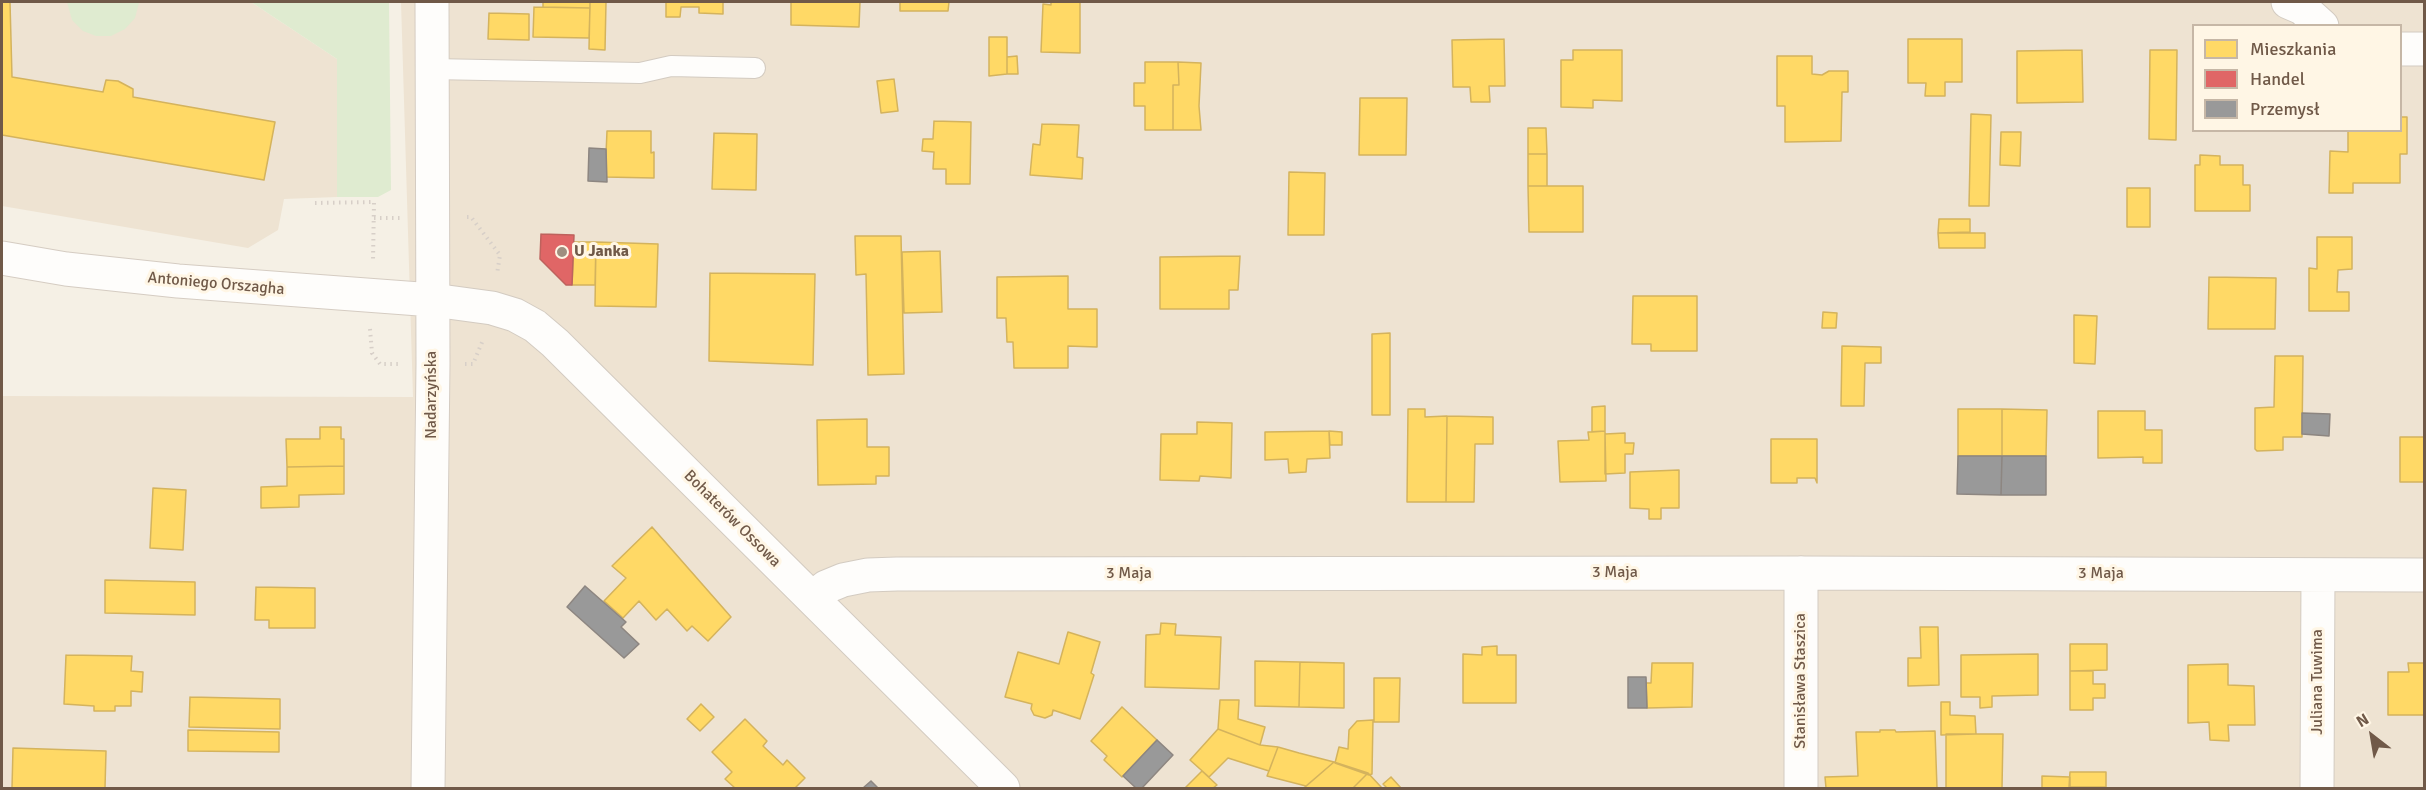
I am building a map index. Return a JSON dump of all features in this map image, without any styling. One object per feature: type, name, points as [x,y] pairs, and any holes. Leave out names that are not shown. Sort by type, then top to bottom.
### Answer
[{"type":"street","name":"Nadarzyńska","points":[[428,789],[433,300],[432,2]]},
{"type":"street","points":[[2402,49],[2424,49]]},
{"type":"street","name":"Antoniego Orszagha","points":[[2,258],[66,269],[178,281],[433,300]]},
{"type":"street","name":"Bohaterów Ossowa","points":[[433,300],[492,308],[515,315],[535,326],[555,342],[1003,789]]},
{"type":"street","name":"Stanisława Staszica","points":[[1801,573],[1801,789]]},
{"type":"street","name":"3 Maja","points":[[812,598],[826,587],[843,580],[868,575],[897,574],[2424,575]]},
{"type":"street","name":"Juliana Tuwima","points":[[2317,789],[2318,575]]},
{"type":"lane","points":[[432,69],[640,73],[671,66],[755,68]]},
{"type":"path","points":[[315,203],[375,202]]},
{"type":"shaded area","points":[[2,2],[251,2],[337,59],[337,197],[284,199],[278,230],[248,248],[2,206]]},
{"type":"shaded area","points":[[401,2],[2424,2],[2424,788],[2,788],[2,396],[413,397]]},
{"type":"green space","points":[[67,2],[139,3],[135,18],[125,29],[111,36],[96,36],[83,31],[72,20]]},
{"type":"green space","points":[[251,2],[389,2],[391,190],[378,197],[337,197],[337,59]]},
{"type":"building: Mieszkania","points":[[2,2],[10,2],[12,77],[103,92],[106,80],[118,81],[133,89],[133,97],[275,122],[264,180],[2,135]]},
{"type":"building: Mieszkania","points":[[543,2],[590,2],[590,8],[543,7]]},
{"type":"building: Mieszkania","points":[[590,2],[606,2],[605,50],[589,49]]},
{"type":"building: Mieszkania","points":[[666,2],[723,2],[723,14],[699,13],[699,7],[681,7],[680,17],[666,17]]},
{"type":"building: Mieszkania","points":[[791,2],[860,2],[859,27],[791,25]]},
{"type":"building: Mieszkania","points":[[900,2],[949,2],[948,11],[900,11]]},
{"type":"building: Mieszkania","points":[[1051,2],[1080,2],[1080,53],[1041,52],[1043,4],[1051,5]]},
{"type":"building: Mieszkania","points":[[534,7],[590,8],[589,38],[533,37]]},
{"type":"building: Mieszkania","points":[[489,13],[529,14],[529,40],[488,39]]},
{"type":"building: Mieszkania","points":[[989,37],[1007,37],[1007,74],[989,76]]},
{"type":"building: Mieszkania","points":[[1504,39],[1505,86],[1489,86],[1490,102],[1471,102],[1470,87],[1453,87],[1452,40]]},
{"type":"building: Mieszkania","points":[[1908,39],[1962,39],[1962,82],[1945,82],[1945,96],[1925,96],[1926,83],[1908,83]]},
{"type":"building: Mieszkania","points":[[1573,50],[1622,50],[1622,101],[1593,100],[1593,108],[1561,107],[1561,60],[1573,60]]},
{"type":"building: Mieszkania","points":[[2082,50],[2083,102],[2017,103],[2017,51]]},
{"type":"building: Mieszkania","points":[[2150,50],[2177,50],[2176,140],[2149,139]]},
{"type":"building: Mieszkania","points":[[1017,56],[1018,74],[1007,74],[1007,57]]},
{"type":"building: Mieszkania","points":[[1777,56],[1812,56],[1812,74],[1822,75],[1829,71],[1848,71],[1848,92],[1842,92],[1841,141],[1785,142],[1785,106],[1777,106]]},
{"type":"building: Mieszkania","points":[[1145,62],[1178,62],[1179,85],[1173,85],[1173,130],[1145,130],[1145,106],[1134,106],[1134,83],[1145,83]]},
{"type":"building: Mieszkania","points":[[1178,62],[1201,63],[1199,106],[1201,130],[1173,130],[1173,85],[1179,85]]},
{"type":"building: Mieszkania","points":[[894,79],[898,111],[881,113],[877,81]]},
{"type":"building: Mieszkania","points":[[1360,98],[1407,98],[1406,155],[1359,155]]},
{"type":"building: Mieszkania","points":[[1971,114],[1991,115],[1989,206],[1969,206]]},
{"type":"building: Mieszkania","points":[[2402,117],[2407,117],[2407,154],[2400,154],[2400,183],[2353,183],[2353,193],[2329,193],[2330,151],[2348,152],[2348,132],[2402,132]]},
{"type":"building: Mieszkania","points":[[934,121],[971,122],[970,184],[946,184],[946,169],[933,169],[934,152],[922,151],[923,139],[933,139]]},
{"type":"building: Mieszkania","points":[[1042,124],[1079,125],[1077,157],[1083,158],[1082,179],[1030,175],[1033,144],[1040,145]]},
{"type":"building: Mieszkania","points":[[1528,128],[1546,128],[1547,154],[1528,154]]},
{"type":"building: Mieszkania","points":[[607,131],[651,131],[654,178],[605,177]]},
{"type":"building: Mieszkania","points":[[2001,132],[2021,132],[2020,166],[2000,165]]},
{"type":"building: Mieszkania","points":[[714,133],[757,134],[756,190],[712,189]]},
{"type":"building: Mieszkania","points":[[1528,154],[1547,154],[1547,186],[1528,186]]},
{"type":"building: Mieszkania","points":[[2200,155],[2220,156],[2220,165],[2243,165],[2243,185],[2250,185],[2250,211],[2195,211],[2195,165],[2200,165]]},
{"type":"building: Mieszkania","points":[[1289,172],[1325,173],[1324,235],[1288,235]]},
{"type":"building: Mieszkania","points":[[1528,186],[1583,186],[1583,232],[1529,232]]},
{"type":"building: Mieszkania","points":[[2127,188],[2150,188],[2150,227],[2127,227]]},
{"type":"building: Mieszkania","points":[[1939,219],[1970,219],[1970,232],[1938,233]]},
{"type":"building: Mieszkania","points":[[1938,233],[1985,233],[1985,248],[1939,248]]},
{"type":"building: Mieszkania","points":[[855,236],[901,236],[904,374],[868,375],[866,274],[856,275]]},
{"type":"building: Mieszkania","points":[[2317,237],[2352,237],[2352,269],[2338,270],[2337,292],[2349,292],[2349,311],[2309,311],[2309,268],[2317,269]]},
{"type":"building: Mieszkania","points":[[574,242],[596,242],[595,285],[572,285]]},
{"type":"building: Mieszkania","points":[[596,242],[658,244],[656,307],[595,306]]},
{"type":"building: Mieszkania","points":[[940,251],[942,312],[904,313],[902,252]]},
{"type":"building: Mieszkania","points":[[1240,256],[1238,290],[1229,290],[1229,309],[1160,309],[1160,257]]},
{"type":"building: Mieszkania","points":[[710,273],[815,274],[813,365],[709,361]]},
{"type":"building: Mieszkania","points":[[1068,276],[1068,309],[1097,309],[1097,347],[1068,346],[1068,368],[1014,368],[1013,342],[1007,342],[1006,318],[997,318],[997,277]]},
{"type":"building: Mieszkania","points":[[2209,277],[2276,278],[2275,329],[2208,329]]},
{"type":"building: Mieszkania","points":[[1633,296],[1697,296],[1697,351],[1651,351],[1651,344],[1632,344]]},
{"type":"building: Mieszkania","points":[[1823,312],[1837,313],[1836,328],[1822,328]]},
{"type":"building: Mieszkania","points":[[2074,315],[2097,316],[2095,364],[2074,363]]},
{"type":"building: Mieszkania","points":[[1390,333],[1390,415],[1372,415],[1372,334]]},
{"type":"building: Mieszkania","points":[[1842,346],[1881,347],[1881,363],[1865,363],[1864,406],[1841,406]]},
{"type":"building: Mieszkania","points":[[2275,356],[2303,356],[2302,437],[2283,437],[2283,450],[2257,451],[2255,449],[2255,408],[2274,407]]},
{"type":"building: Mieszkania","points":[[1605,406],[1605,431],[1592,432],[1592,407]]},
{"type":"building: Mieszkania","points":[[1408,409],[1425,409],[1425,417],[1447,416],[1446,502],[1407,502]]},
{"type":"building: Mieszkania","points":[[1958,409],[2002,409],[2002,456],[1958,456]]},
{"type":"building: Mieszkania","points":[[2002,409],[2047,410],[2046,456],[2002,456]]},
{"type":"building: Mieszkania","points":[[2098,411],[2145,411],[2145,430],[2162,430],[2162,463],[2143,463],[2143,457],[2098,458]]},
{"type":"building: Mieszkania","points":[[1447,416],[1493,417],[1493,444],[1475,444],[1474,502],[1446,502]]},
{"type":"building: Mieszkania","points":[[867,419],[867,447],[889,447],[889,476],[876,476],[876,484],[818,485],[817,420]]},
{"type":"building: Mieszkania","points":[[1197,422],[1232,423],[1231,478],[1200,476],[1199,481],[1160,480],[1161,434],[1197,434]]},
{"type":"building: Mieszkania","points":[[320,427],[341,427],[341,439],[344,439],[344,466],[287,467],[286,439],[320,439]]},
{"type":"building: Mieszkania","points":[[1329,431],[1330,458],[1307,459],[1306,472],[1289,473],[1288,459],[1265,460],[1265,432]]},
{"type":"building: Mieszkania","points":[[1329,431],[1342,432],[1342,445],[1330,445]]},
{"type":"building: Mieszkania","points":[[1605,431],[1606,481],[1560,482],[1558,441],[1589,440],[1588,432]]},
{"type":"building: Mieszkania","points":[[1625,433],[1625,443],[1634,443],[1633,454],[1625,454],[1625,473],[1605,474],[1605,434]]},
{"type":"building: Mieszkania","points":[[2400,437],[2424,437],[2424,482],[2400,482]]},
{"type":"building: Mieszkania","points":[[1771,439],[1817,439],[1817,483],[1815,478],[1797,478],[1797,483],[1771,483]]},
{"type":"building: Mieszkania","points":[[344,466],[344,494],[299,495],[299,507],[261,508],[261,487],[287,486],[287,467]]},
{"type":"building: Mieszkania","points":[[1679,470],[1679,508],[1661,508],[1661,519],[1649,519],[1649,509],[1630,508],[1630,472]]},
{"type":"building: Mieszkania","points":[[153,488],[186,490],[183,550],[150,548]]},
{"type":"building: Mieszkania","points":[[652,527],[731,617],[708,641],[692,626],[687,631],[667,609],[656,620],[639,601],[623,618],[604,601],[626,578],[612,566]]},
{"type":"building: Mieszkania","points":[[105,580],[195,582],[195,615],[105,613]]},
{"type":"building: Mieszkania","points":[[256,587],[315,588],[315,628],[269,628],[269,620],[255,620]]},
{"type":"building: Mieszkania","points":[[1161,623],[1176,624],[1175,635],[1221,637],[1219,689],[1145,687],[1146,635],[1160,634]]},
{"type":"building: Mieszkania","points":[[1920,627],[1938,627],[1939,685],[1908,686],[1908,658],[1921,658]]},
{"type":"building: Mieszkania","points":[[1068,632],[1100,642],[1091,673],[1094,675],[1080,719],[1053,710],[1052,715],[1045,718],[1034,715],[1031,709],[1032,704],[1005,697],[1018,652],[1059,664]]},
{"type":"building: Mieszkania","points":[[2070,644],[2107,644],[2107,670],[2070,671]]},
{"type":"building: Mieszkania","points":[[1497,646],[1497,655],[1516,655],[1516,703],[1463,703],[1463,654],[1482,655],[1482,647]]},
{"type":"building: Mieszkania","points":[[2038,654],[2038,695],[1992,696],[1992,707],[1980,708],[1980,697],[1961,697],[1961,655]]},
{"type":"building: Mieszkania","points":[[66,655],[132,656],[131,671],[143,672],[142,692],[131,691],[131,706],[115,706],[115,711],[94,711],[94,706],[64,704]]},
{"type":"building: Mieszkania","points":[[1255,661],[1300,662],[1299,707],[1255,706]]},
{"type":"building: Mieszkania","points":[[1300,662],[1344,663],[1344,708],[1299,707]]},
{"type":"building: Mieszkania","points":[[1652,663],[1693,663],[1692,707],[1647,708],[1646,683],[1651,683]]},
{"type":"building: Mieszkania","points":[[2408,663],[2424,663],[2424,715],[2388,715],[2388,672],[2409,672]]},
{"type":"building: Mieszkania","points":[[2228,664],[2228,685],[2254,686],[2255,725],[2228,725],[2229,741],[2210,740],[2209,722],[2188,723],[2188,665]]},
{"type":"building: Mieszkania","points":[[2070,671],[2093,671],[2093,684],[2105,684],[2105,698],[2093,698],[2093,710],[2070,710]]},
{"type":"building: Mieszkania","points":[[1374,678],[1400,678],[1399,722],[1374,722]]},
{"type":"building: Mieszkania","points":[[190,697],[280,699],[280,729],[189,727]]},
{"type":"building: Mieszkania","points":[[1220,700],[1239,700],[1238,719],[1265,727],[1260,745],[1218,729]]},
{"type":"building: Mieszkania","points":[[1941,702],[1950,702],[1950,715],[1975,716],[1976,734],[1941,735]]},
{"type":"building: Mieszkania","points":[[701,704],[714,717],[700,731],[687,719]]},
{"type":"building: Mieszkania","points":[[1122,707],[1157,740],[1122,777],[1104,760],[1107,756],[1091,741]]},
{"type":"building: Mieszkania","points":[[745,719],[767,741],[763,746],[783,765],[787,760],[805,778],[795,788],[735,788],[725,779],[732,772],[712,752]]},
{"type":"building: Mieszkania","points":[[1373,720],[1372,774],[1369,775],[1335,763],[1339,747],[1348,749],[1349,730],[1357,721]]},
{"type":"building: Mieszkania","points":[[1218,729],[1260,745],[1278,747],[1269,771],[1228,758],[1209,777],[1190,760]]},
{"type":"building: Mieszkania","points":[[188,730],[279,732],[279,752],[188,751]]},
{"type":"building: Mieszkania","points":[[1880,730],[1935,731],[1937,788],[1826,788],[1825,777],[1858,776],[1856,732],[1880,732]]},
{"type":"building: Mieszkania","points":[[1946,734],[2003,734],[2002,788],[1946,788]]},
{"type":"building: Mieszkania","points":[[1278,747],[1334,762],[1306,786],[1267,776]]},
{"type":"building: Mieszkania","points":[[13,748],[106,751],[105,788],[12,788]]},
{"type":"building: Mieszkania","points":[[1334,762],[1368,773],[1353,788],[1304,788]]},
{"type":"building: Mieszkania","points":[[1202,771],[1217,785],[1213,788],[1185,788]]},
{"type":"building: Mieszkania","points":[[2070,772],[2106,772],[2106,787],[2069,787]]},
{"type":"building: Mieszkania","points":[[1368,773],[1382,788],[1353,788]]},
{"type":"building: Mieszkania","points":[[2042,776],[2070,777],[2070,788],[2042,788]]},
{"type":"building: Mieszkania","points":[[1391,777],[1401,788],[1387,788],[1383,784]]},
{"type":"building: Mieszkania","points":[[2106,787],[2106,788],[2070,788]]},
{"type":"building: Handel","points":[[541,234],[574,235],[572,285],[566,285],[540,259]]},
{"type":"building: Przemysł","points":[[589,148],[606,149],[607,182],[588,181]]},
{"type":"building: Przemysł","points":[[2302,413],[2330,414],[2329,436],[2302,434]]},
{"type":"building: Przemysł","points":[[1958,456],[2002,456],[2001,495],[1957,494]]},
{"type":"building: Przemysł","points":[[2002,456],[2046,456],[2046,495],[2001,495]]},
{"type":"building: Przemysł","points":[[585,586],[626,622],[621,627],[639,644],[624,658],[567,607]]},
{"type":"building: Przemysł","points":[[1628,677],[1646,677],[1647,708],[1628,708]]},
{"type":"building: Przemysł","points":[[1157,740],[1173,755],[1142,788],[1136,788],[1123,776]]},
{"type":"building: Przemysł","points":[[871,781],[878,788],[863,788]]},
{"type":"place","name":"U Janka","points":[[562,252]]}]
